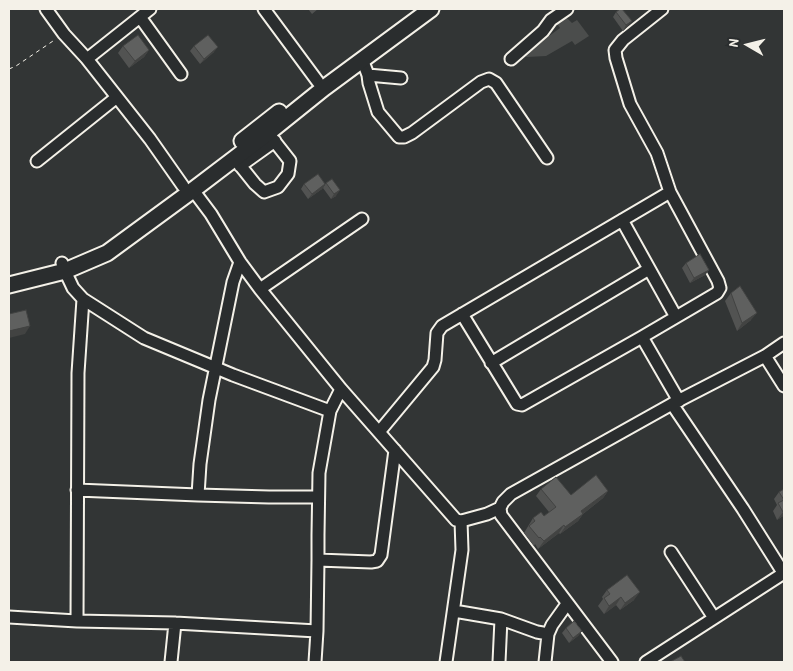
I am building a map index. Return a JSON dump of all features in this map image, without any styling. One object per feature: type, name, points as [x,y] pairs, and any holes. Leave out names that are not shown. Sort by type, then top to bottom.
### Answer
[{"type":"main road","points":[[9,285],[107,253],[188,188],[250,147],[272,137],[324,88],[362,59],[415,9]]},
{"type":"main road","points":[[188,188],[238,162],[250,147],[318,82],[389,33],[431,9]]},
{"type":"main road","points":[[9,276],[64,267]]},
{"type":"street","points":[[46,9],[64,34],[87,59],[188,188],[211,214],[240,262],[260,289],[341,389],[456,520],[461,521],[487,514],[500,508]]},
{"type":"street","points":[[87,59],[150,9]]},
{"type":"street","points":[[264,9],[318,82]]},
{"type":"street","points":[[511,59],[544,31],[551,20],[567,9]]},
{"type":"street","points":[[462,314],[517,404],[522,406],[717,293],[720,288],[718,282],[670,192],[657,153],[630,104],[620,77],[615,53],[623,40],[662,9]]},
{"type":"street","points":[[140,16],[181,74]]},
{"type":"street","points":[[362,59],[378,112],[399,137],[412,133],[481,82],[489,79],[496,84],[547,158]]},
{"type":"street","points":[[368,74],[402,78]]},
{"type":"street","points":[[37,160],[117,97]]},
{"type":"street","points":[[238,162],[255,184],[264,192],[278,187],[288,174],[290,162],[272,137]]},
{"type":"street","points":[[379,432],[433,367],[437,333],[442,326],[670,192]]},
{"type":"street","points":[[260,289],[362,219]]},
{"type":"street","points":[[622,220],[676,317]]},
{"type":"street","points":[[198,495],[200,464],[209,400],[233,282],[240,262]]},
{"type":"street","points":[[64,267],[73,288],[83,299],[144,338],[216,368],[330,411]]},
{"type":"street","points":[[492,363],[649,269]]},
{"type":"street","points":[[77,621],[78,373],[83,299]]},
{"type":"street","points":[[642,337],[675,402],[784,573],[646,662]]},
{"type":"street","points":[[612,662],[501,515],[500,508],[502,502],[511,494],[675,402],[765,356],[784,344]]},
{"type":"street","points":[[765,356],[784,386]]},
{"type":"street","points":[[315,662],[319,473],[330,411],[341,389]]},
{"type":"street","points":[[318,560],[377,561],[381,555],[395,450]]},
{"type":"street","points":[[77,490],[318,497]]},
{"type":"street","points":[[446,662],[462,550],[461,521]]},
{"type":"street","points":[[671,552],[714,618]]},
{"type":"street","points":[[545,662],[548,634],[552,625],[568,604]]},
{"type":"street","points":[[454,611],[501,619],[548,634]]},
{"type":"street","points":[[9,617],[77,621],[175,623],[317,631]]},
{"type":"street","points":[[499,662],[501,619]]},
{"type":"street","points":[[171,662],[175,623]]},
{"type":"path","points":[[9,69],[64,34]]},
{"type":"shaded area","points":[[562,13],[572,23],[577,20],[589,36],[575,45],[572,41],[546,56],[527,57],[523,55],[560,28],[554,19]]},
{"type":"building","points":[[620,9],[632,21],[626,25],[616,12]]},
{"type":"building","points":[[138,35],[149,50],[135,61],[123,46]]},
{"type":"building","points":[[208,35],[218,47],[204,59],[194,46]]},
{"type":"building","points":[[318,174],[325,184],[312,194],[304,184]]},
{"type":"building","points":[[332,179],[340,190],[334,194],[326,183]]},
{"type":"building","points":[[700,254],[709,270],[694,278],[686,263]]},
{"type":"building","points":[[740,286],[757,313],[742,323],[731,293]]},
{"type":"building","points":[[26,310],[30,326],[9,331],[9,314]]},
{"type":"building","points":[[596,475],[608,491],[581,511],[583,514],[565,527],[564,525],[544,541],[539,538],[529,526],[535,521],[533,518],[541,512],[544,516],[556,507],[541,489],[556,477],[571,495]]},
{"type":"building","points":[[784,489],[784,500],[779,492]]},
{"type":"building","points":[[784,500],[784,511],[783,512],[778,503]]},
{"type":"building","points":[[627,575],[640,592],[625,603],[621,597],[609,606],[604,598],[610,594],[607,590]]},
{"type":"building","points":[[574,621],[582,631],[573,638],[566,628]]},
{"type":"building","points":[[681,656],[685,662],[670,662]]}]
